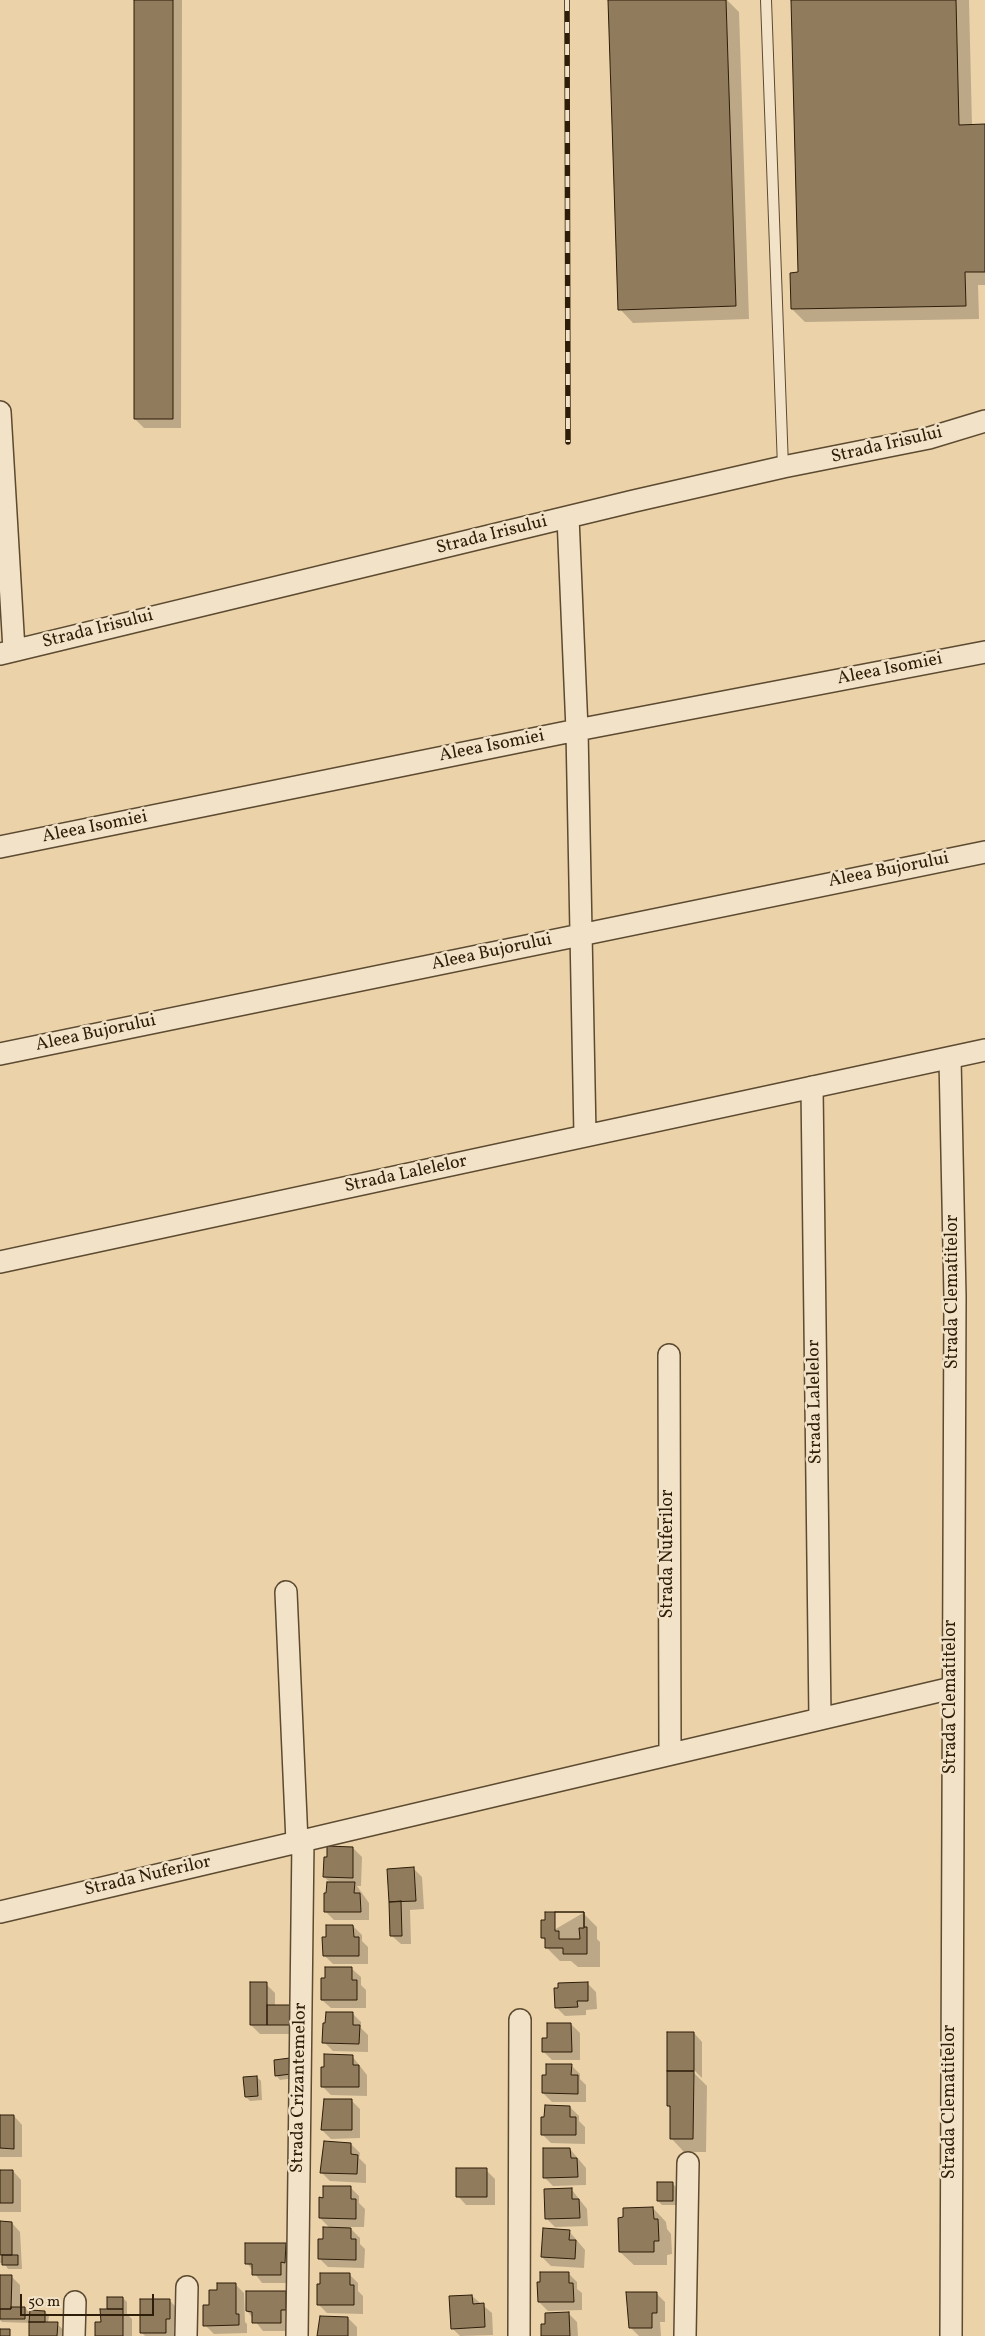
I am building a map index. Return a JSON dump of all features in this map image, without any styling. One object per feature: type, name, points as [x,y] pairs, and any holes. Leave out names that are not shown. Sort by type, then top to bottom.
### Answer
[{"type":"street","points":[[0,412],[7,652]]},
{"type":"street","name":"Strada Irisului","points":[[7,652],[783,467],[930,438],[985,421]]},
{"type":"street","points":[[568,518],[577,730],[585,1135]]},
{"type":"street","name":"Aleea Isomiei","points":[[0,847],[577,730],[985,652]]},
{"type":"street","name":"Aleea Bujorului","points":[[0,1054],[985,852]]},
{"type":"street","name":"Strada Lalelelor","points":[[0,1262],[985,1050]]},
{"type":"street","name":"Strada Clematitelor","points":[[950,1058],[955,1297],[951,2336]]},
{"type":"street","name":"Strada Lalelelor","points":[[812,1087],[820,1718]]},
{"type":"street","name":"Strada Nuferilor","points":[[669,1355],[670,1754]]},
{"type":"street","points":[[286,1592],[300,1841]]},
{"type":"street","name":"Strada Nuferilor","points":[[0,1912],[952,1688]]},
{"type":"street","name":"Strada Crizantemelor","points":[[297,2336],[300,1841]]},
{"type":"street","points":[[519,2336],[520,2020]]},
{"type":"street","points":[[685,2336],[688,2163]]},
{"type":"street","points":[[186,2336],[187,2287]]},
{"type":"street","points":[[74,2336],[75,2302]]},
{"type":"lane","points":[[766,0],[783,467]]},
{"type":"building","points":[[134,0],[173,0],[173,419],[134,419]]},
{"type":"building","points":[[608,0],[726,0],[736,306],[618,310]]},
{"type":"building","points":[[791,0],[956,0],[959,125],[985,124],[985,272],[965,272],[966,306],[791,309],[790,273],[798,272]]},
{"type":"building","points":[[327,1846],[353,1847],[353,1878],[323,1877],[324,1857],[327,1857]]},
{"type":"building","points":[[414,1867],[416,1901],[389,1902],[387,1869]]},
{"type":"building","points":[[327,1882],[355,1882],[354,1893],[360,1893],[361,1912],[324,1912],[324,1893],[326,1893]]},
{"type":"building","points":[[401,1901],[402,1936],[390,1936],[389,1902]]},
{"type":"building","points":[[545,1912],[584,1912],[584,1927],[587,1927],[587,1954],[563,1954],[563,1948],[545,1948],[545,1938],[541,1938],[541,1920],[545,1920]]},
{"type":"building","points":[[555,1912],[584,1912],[584,1928],[579,1928],[580,1939],[559,1939],[559,1931],[555,1931]]},
{"type":"building","points":[[326,1925],[353,1925],[354,1937],[359,1937],[359,1956],[323,1956],[322,1937],[326,1937]]},
{"type":"building","points":[[325,1967],[352,1967],[352,1980],[357,1980],[357,2000],[321,2000],[321,1978],[325,1978]]},
{"type":"building","points":[[250,1982],[267,1982],[267,2025],[250,2025]]},
{"type":"building","points":[[588,1982],[588,2001],[577,2001],[578,2007],[555,2008],[554,1988],[558,1988],[558,1983]]},
{"type":"building","points":[[267,2005],[293,2005],[293,2025],[267,2025]]},
{"type":"building","points":[[326,2012],[353,2012],[353,2025],[360,2025],[359,2044],[322,2043],[323,2023],[325,2023]]},
{"type":"building","points":[[547,2023],[571,2023],[572,2052],[542,2052],[542,2038],[547,2038]]},
{"type":"building","points":[[667,2032],[694,2032],[694,2071],[667,2071]]},
{"type":"building","points":[[324,2054],[353,2055],[353,2065],[359,2065],[359,2087],[321,2087],[321,2067],[324,2067]]},
{"type":"building","points":[[290,2058],[291,2074],[275,2076],[274,2060]]},
{"type":"building","points":[[546,2064],[572,2064],[571,2075],[578,2075],[578,2094],[542,2093],[542,2075],[546,2075]]},
{"type":"building","points":[[667,2071],[694,2071],[693,2139],[670,2139],[670,2106],[667,2106]]},
{"type":"building","points":[[257,2076],[258,2096],[245,2097],[243,2077]]},
{"type":"building","points":[[324,2099],[352,2099],[352,2130],[321,2130]]},
{"type":"building","points":[[545,2105],[570,2106],[570,2117],[576,2117],[576,2135],[541,2135],[541,2117],[544,2117]]},
{"type":"building","points":[[0,2115],[14,2115],[14,2149],[0,2148]]},
{"type":"building","points":[[324,2141],[351,2143],[351,2154],[358,2155],[357,2174],[320,2173]]},
{"type":"building","points":[[543,2148],[570,2148],[571,2158],[577,2158],[578,2177],[543,2178]]},
{"type":"building","points":[[456,2168],[487,2168],[487,2197],[456,2197]]},
{"type":"building","points":[[0,2170],[13,2170],[13,2203],[0,2203]]},
{"type":"building","points":[[657,2182],[673,2182],[673,2201],[657,2201]]},
{"type":"building","points":[[323,2186],[351,2186],[351,2199],[356,2199],[356,2219],[319,2218],[319,2197],[323,2198]]},
{"type":"building","points":[[572,2188],[572,2199],[579,2199],[580,2218],[545,2219],[544,2189]]},
{"type":"building","points":[[653,2207],[654,2219],[658,2219],[659,2241],[654,2241],[654,2252],[619,2252],[618,2218],[623,2217],[623,2208]]},
{"type":"building","points":[[0,2221],[12,2222],[12,2255],[0,2255]]},
{"type":"building","points":[[323,2227],[351,2228],[351,2239],[356,2239],[356,2260],[318,2259],[318,2239],[323,2239]]},
{"type":"building","points":[[543,2228],[570,2230],[569,2240],[576,2240],[575,2259],[541,2257]]},
{"type":"building","points":[[245,2243],[286,2243],[285,2263],[281,2262],[281,2275],[252,2275],[252,2264],[245,2264]]},
{"type":"building","points":[[2,2255],[18,2255],[18,2265],[2,2265]]},
{"type":"building","points":[[540,2272],[569,2272],[569,2283],[573,2283],[574,2302],[538,2302],[537,2282],[540,2282]]},
{"type":"building","points":[[320,2273],[350,2273],[350,2285],[354,2285],[354,2305],[317,2305],[317,2284],[320,2284]]},
{"type":"building","points":[[0,2275],[12,2275],[11,2309],[0,2309]]},
{"type":"building","points":[[217,2283],[236,2283],[236,2314],[239,2314],[239,2325],[203,2326],[203,2305],[209,2305],[209,2290],[217,2290]]},
{"type":"building","points":[[246,2291],[286,2291],[286,2310],[281,2310],[281,2323],[252,2323],[252,2312],[246,2311]]},
{"type":"building","points":[[626,2292],[657,2292],[657,2313],[652,2313],[652,2328],[629,2328]]},
{"type":"building","points":[[472,2295],[473,2304],[484,2303],[485,2327],[451,2329],[449,2296]]},
{"type":"building","points":[[107,2297],[123,2297],[123,2309],[107,2309]]},
{"type":"building","points":[[140,2299],[170,2299],[170,2319],[166,2319],[166,2333],[140,2333]]},
{"type":"building","points":[[11,2307],[25,2307],[25,2319],[0,2319],[0,2309],[11,2309]]},
{"type":"building","points":[[100,2309],[123,2309],[123,2336],[95,2336],[95,2322],[101,2322]]},
{"type":"building","points":[[30,2310],[45,2311],[45,2322],[29,2322]]},
{"type":"building","points":[[569,2312],[570,2336],[541,2336],[541,2324],[545,2324],[545,2313]]},
{"type":"building","points":[[320,2316],[348,2317],[348,2336],[317,2336]]},
{"type":"building","points":[[29,2322],[58,2322],[57,2336],[29,2336]]},
{"type":"building","points":[[0,2329],[10,2329],[10,2336],[0,2336]]},
{"type":"railway","points":[[567,0],[568,442]]}]
